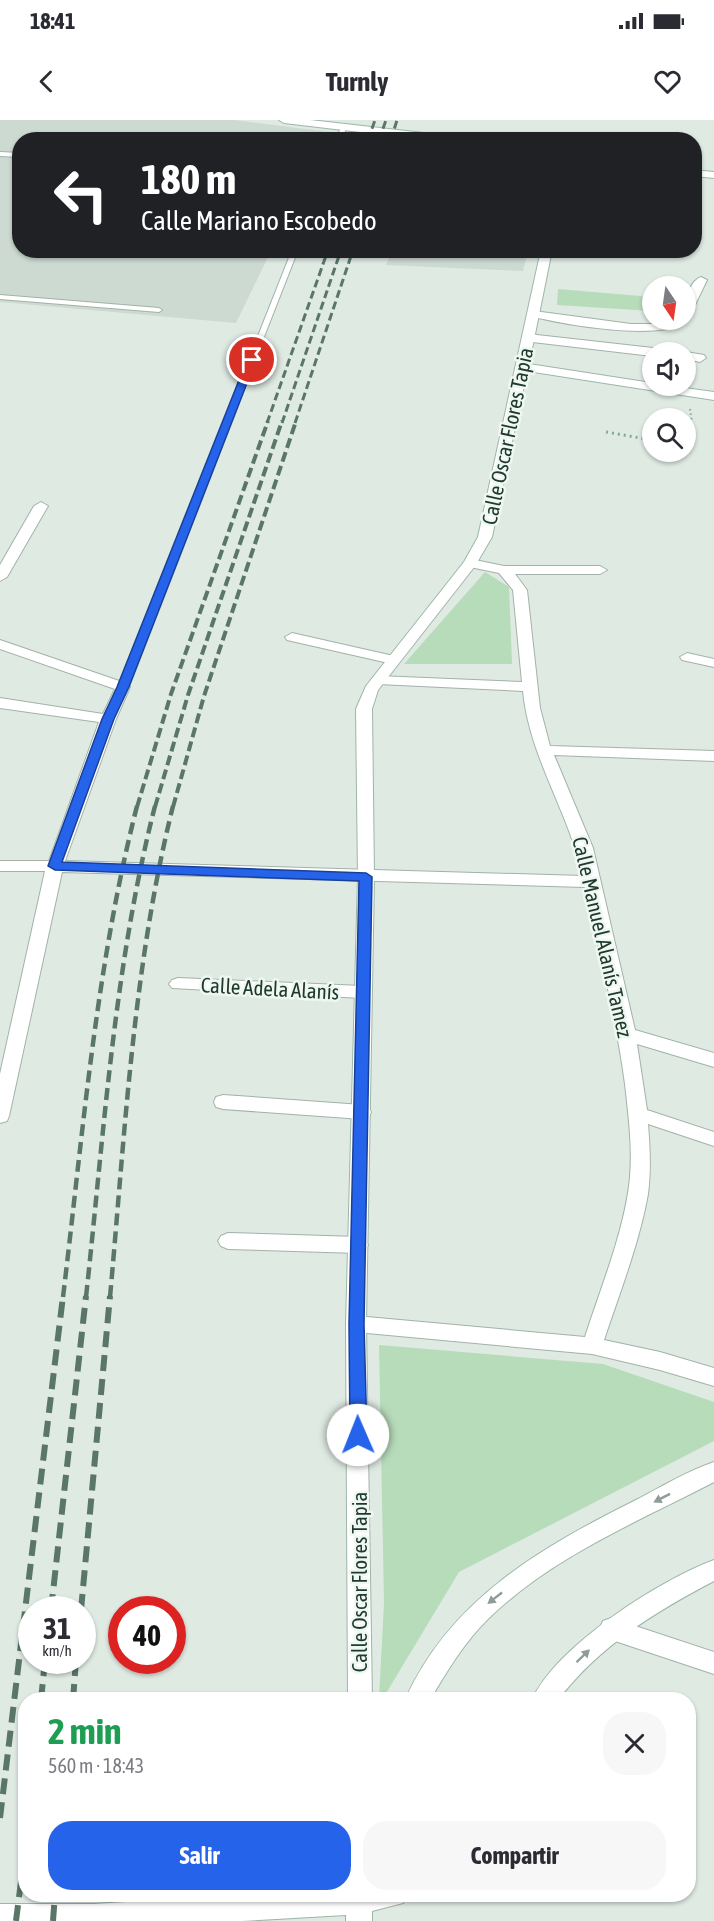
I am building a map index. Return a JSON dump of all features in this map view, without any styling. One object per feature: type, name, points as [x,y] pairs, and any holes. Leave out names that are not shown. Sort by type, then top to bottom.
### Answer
[{"type":"street","points":[[284,120],[438,132]]},
{"type":"street","name":"Calle Oscar Flores Tapia","points":[[360,1692],[356,1324],[366,877],[363,721],[366,700],[378,680],[470,563],[485,537],[545,258]]},
{"type":"street","points":[[696,290],[701,280]]},
{"type":"street","points":[[534,314],[642,327]]},
{"type":"street","points":[[528,338],[642,351]]},
{"type":"street","points":[[696,357],[700,358]]},
{"type":"street","points":[[521,366],[642,385]]},
{"type":"street","points":[[696,393],[714,396]]},
{"type":"street","points":[[0,577],[41,506]]},
{"type":"street","points":[[470,563],[504,570],[600,570]]},
{"type":"street","name":"Calle Manuel Alanís Tamez","points":[[504,570],[520,590],[528,687],[544,750],[571,811],[594,882],[627,1034],[638,1114],[641,1157],[638,1193],[628,1235],[592,1346]]},
{"type":"street","points":[[292,637],[393,660]]},
{"type":"street","points":[[0,644],[123,687],[108,719],[55,866],[0,1116]]},
{"type":"street","points":[[687,657],[714,663]]},
{"type":"street","points":[[378,680],[528,687]]},
{"type":"street","points":[[0,703],[108,719]]},
{"type":"street","points":[[544,750],[714,756]]},
{"type":"street","points":[[0,866],[594,882]]},
{"type":"street","name":"Calle Adela Alanís","points":[[178,984],[362,992]]},
{"type":"street","points":[[627,1034],[714,1060]]},
{"type":"street","points":[[223,1102],[362,1112]]},
{"type":"street","points":[[638,1114],[714,1139]]},
{"type":"street","points":[[228,1241],[358,1245]]},
{"type":"street","points":[[356,1324],[592,1346],[660,1361],[714,1377]]},
{"type":"street","points":[[422,1692],[459,1635],[482,1609],[510,1587],[572,1546],[714,1472]]},
{"type":"street","points":[[551,1692],[577,1660],[610,1629],[642,1608],[714,1570]]},
{"type":"street","points":[[610,1629],[714,1663]]},
{"type":"street","points":[[0,1917],[359,1912],[378,1902]]},
{"type":"lane","points":[[123,687],[292,258]]},
{"type":"lane","points":[[0,297],[159,310]]},
{"type":"path","points":[[606,432],[642,438]]},
{"type":"shaded area","points":[[0,120],[234,120],[329,132],[12,132],[12,258],[268,258],[236,323],[0,302]]},
{"type":"shaded area","points":[[389,258],[526,258],[523,271],[386,265]]},
{"type":"green space","points":[[558,289],[642,296],[642,310],[557,305]]},
{"type":"green space","points":[[485,572],[509,587],[512,664],[404,664]]},
{"type":"green space","points":[[379,1345],[603,1364],[714,1402],[714,1441],[459,1572],[387,1692],[379,1692],[384,1603]]},
{"type":"railway","points":[[371,132],[375,120]]},
{"type":"railway","points":[[382,132],[386,120]]},
{"type":"railway","points":[[393,132],[397,120]]},
{"type":"railway","points":[[267,423],[325,258]]},
{"type":"railway","points":[[282,423],[338,258]]},
{"type":"railway","points":[[295,423],[350,258]]},
{"type":"railway","points":[[137,807],[171,694],[268,421]]},
{"type":"railway","points":[[155,807],[188,695],[282,421]]},
{"type":"railway","points":[[173,807],[204,696],[296,421]]},
{"type":"railway","points":[[63,1297],[101,988],[123,866],[137,806]]},
{"type":"railway","points":[[86,1297],[120,988],[129,927],[155,806]]},
{"type":"railway","points":[[110,1297],[139,988],[159,866],[173,806]]},
{"type":"railway","points":[[0,1818],[63,1296]]},
{"type":"railway","points":[[53,1596],[86,1296]]},
{"type":"railway","points":[[82,1596],[110,1296]]},
{"type":"railway","points":[[42,1692],[44,1674]]},
{"type":"railway","points":[[74,1692],[75,1674]]},
{"type":"railway","points":[[16,1921],[18,1902]]},
{"type":"railway","points":[[53,1921],[54,1902]]},
{"type":"route","points":[[252,360],[123,687],[108,719],[55,866],[366,877],[356,1324],[358,1435]]}]
